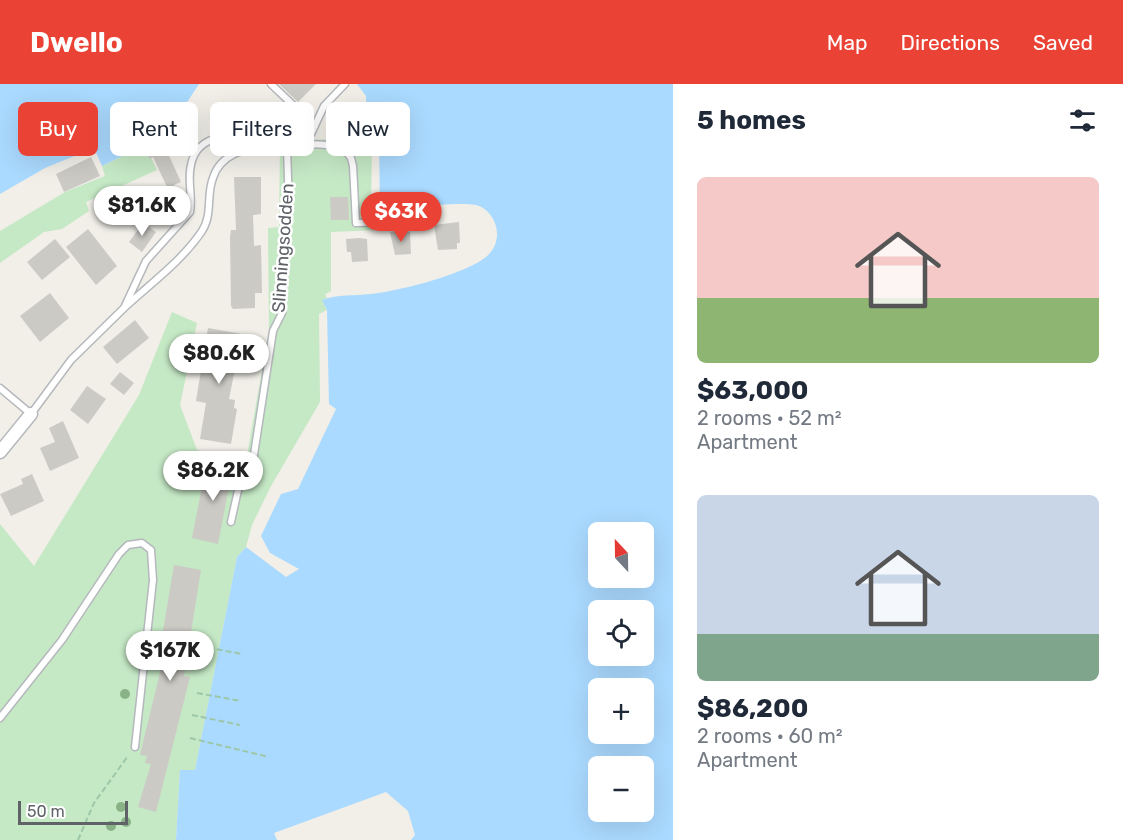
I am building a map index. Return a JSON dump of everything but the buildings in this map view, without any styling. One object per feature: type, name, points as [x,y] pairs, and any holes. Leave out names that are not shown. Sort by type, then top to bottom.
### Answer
[{"type":"street","points":[[0,452],[31,414]]},
{"type":"lane","points":[[271,84],[315,126],[324,105],[345,84]]},
{"type":"lane","points":[[124,308],[146,261],[190,212],[190,167],[195,153],[210,141]]},
{"type":"lane","points":[[314,147],[338,147],[348,152],[353,166],[356,222],[424,221]]},
{"type":"lane","points":[[0,388],[31,414],[71,360],[180,256],[204,229],[209,214],[212,180],[223,161],[232,156]]},
{"type":"lane","name":"Slinningsodden","points":[[231,522],[242,472],[253,460],[273,331],[282,314],[283,250],[289,210],[286,156]]},
{"type":"lane","points":[[0,718],[62,640],[118,554],[128,545],[142,543],[151,550],[153,580],[135,747]]},
{"type":"path","points":[[199,646],[242,654]]},
{"type":"path","points":[[197,693],[241,701]]},
{"type":"path","points":[[192,715],[240,725]]},
{"type":"path","points":[[190,738],[269,757]]},
{"type":"path","points":[[78,840],[94,803],[135,747]]},
{"type":"green space","points":[[314,140],[326,140],[326,156],[372,156],[371,210],[380,210],[379,230],[331,232],[331,291],[325,294],[327,298],[322,300],[327,310],[319,314],[320,402],[271,486],[252,525],[246,547],[237,557],[195,770],[180,771],[176,840],[0,840],[0,524],[34,566],[139,395],[172,312],[197,323],[180,405],[197,450],[246,461],[269,330],[268,228],[279,227],[280,156],[314,156]]},
{"type":"green space","points":[[122,156],[150,156],[157,170],[86,202],[89,211],[62,229],[44,232],[0,263],[0,231],[65,192],[105,176],[102,166]]},
{"type":"water","points":[[0,84],[199,84],[187,102],[110,102],[110,156],[122,156],[102,166],[98,156],[98,102],[18,102],[18,156],[74,156],[45,168],[0,194]]},
{"type":"water","points":[[357,84],[673,84],[673,840],[411,840],[415,835],[408,811],[386,792],[274,833],[277,840],[176,840],[180,770],[195,770],[237,557],[246,547],[286,577],[299,569],[270,553],[261,536],[281,494],[298,489],[336,409],[329,404],[327,310],[322,300],[383,292],[439,278],[481,261],[495,245],[497,231],[492,217],[485,209],[476,205],[380,210],[379,156],[410,156],[410,102],[366,102],[366,96]]}]
